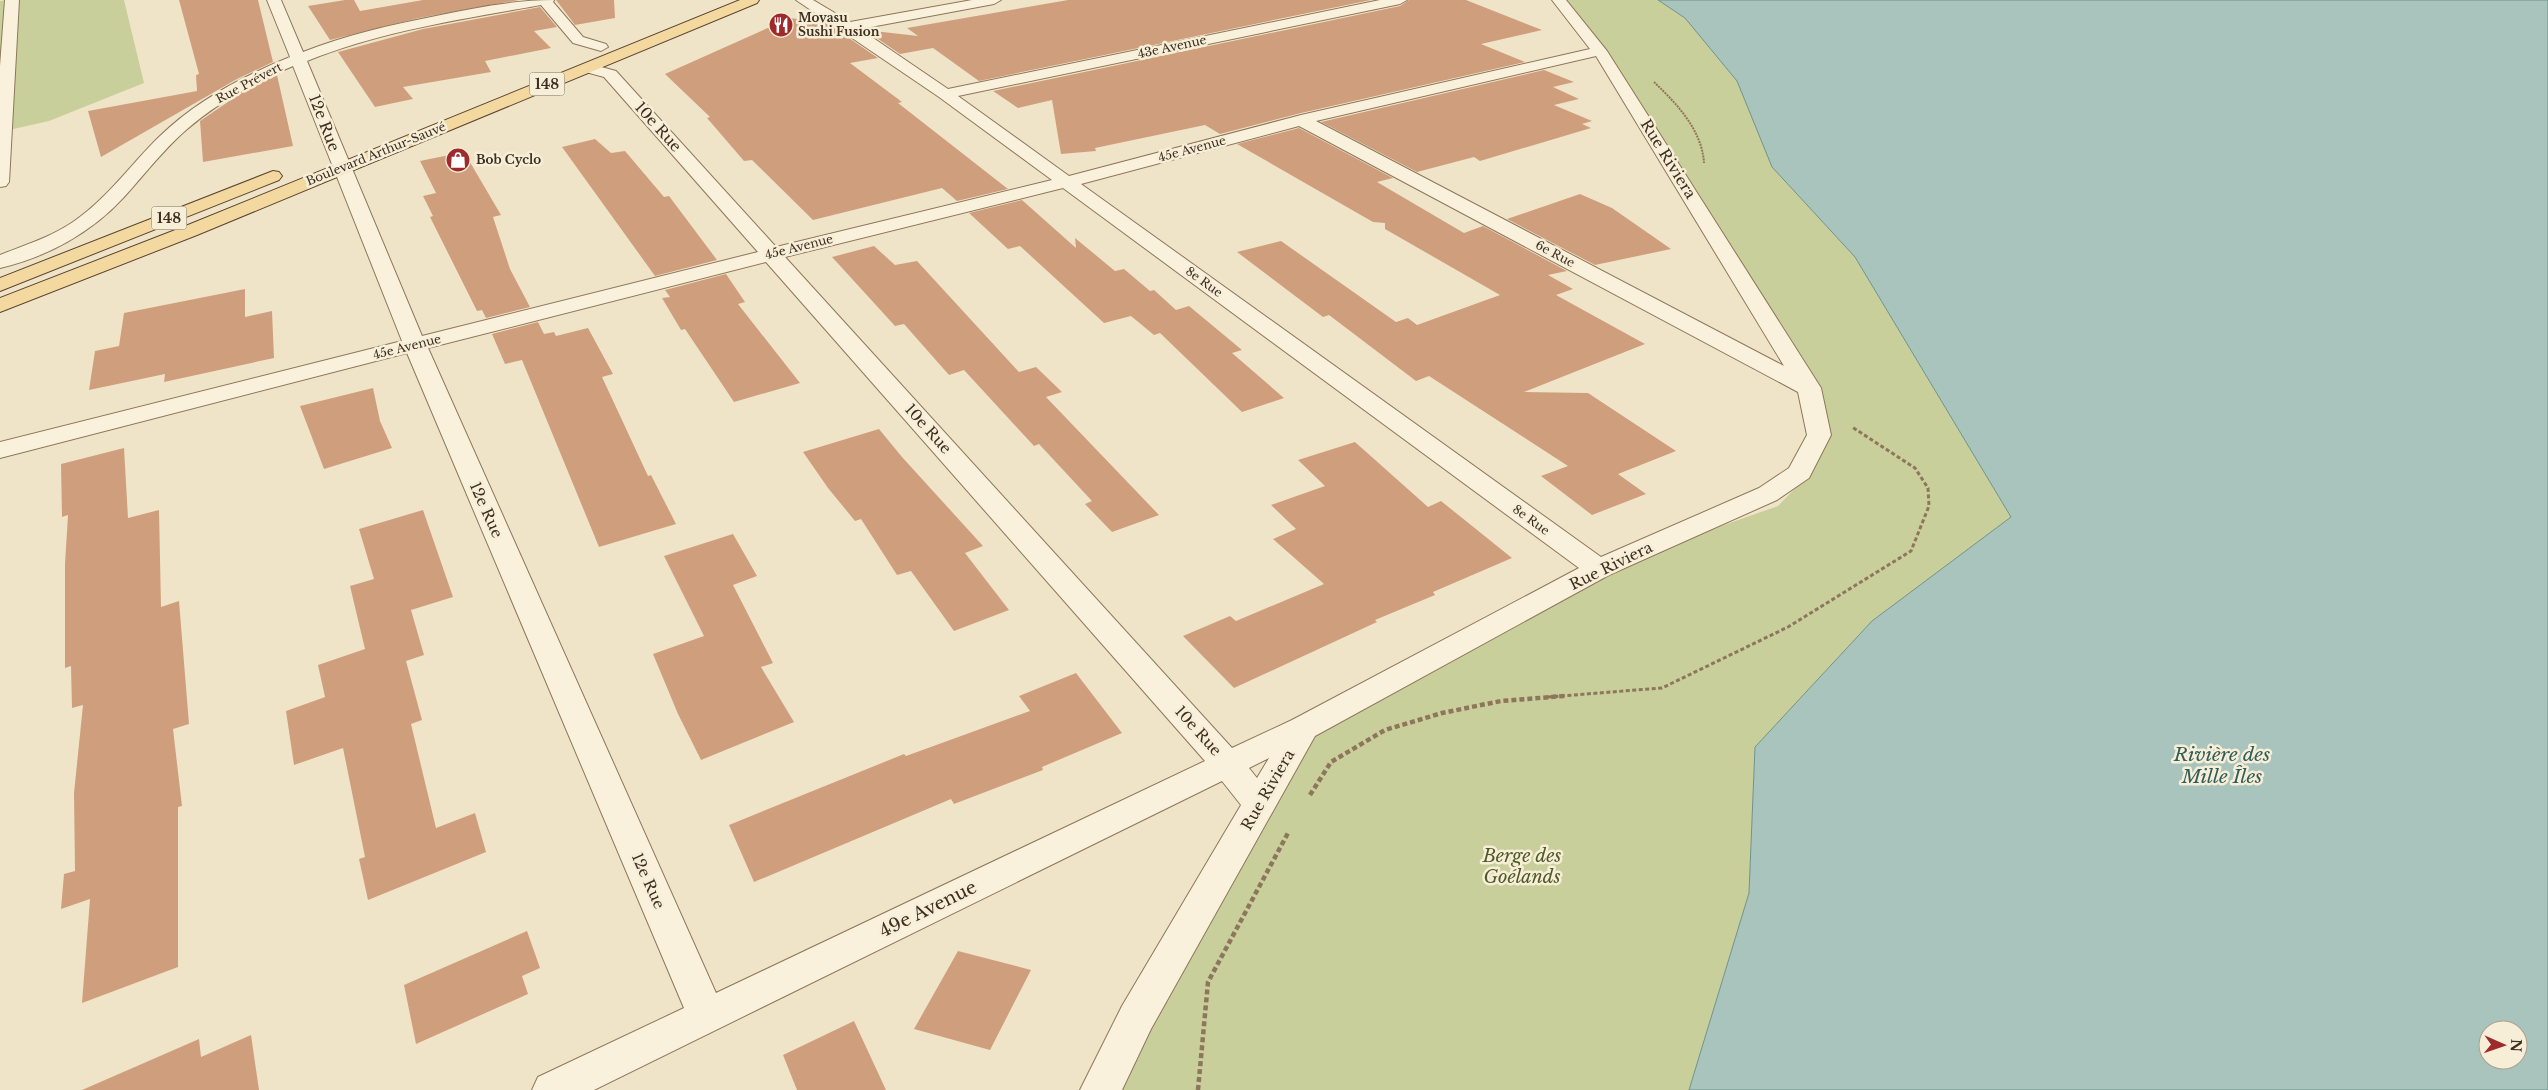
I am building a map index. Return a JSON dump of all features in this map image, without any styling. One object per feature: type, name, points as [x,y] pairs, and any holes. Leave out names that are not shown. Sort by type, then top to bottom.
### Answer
[{"type":"main road","name":"148","points":[[514,81],[719,0]]},
{"type":"main road","name":"Boulevard Arthur-Sauvé","points":[[0,306],[342,156],[587,68],[752,0]]},
{"type":"main road","name":"Boulevard Arthur-Sauvé","points":[[429,115],[497,88]]},
{"type":"main road","name":"Boulevard Arthur-Sauvé","points":[[1,284],[296,167],[342,156]]},
{"type":"street","points":[[0,182],[12,0]]},
{"type":"street","name":"12e Rue","points":[[274,0],[342,156],[415,345],[707,1016]]},
{"type":"street","points":[[545,0],[578,40],[601,47]]},
{"type":"street","name":"Rue Prévert","points":[[0,262],[50,241],[89,220],[181,125],[233,90],[298,58],[382,32],[545,0]]},
{"type":"street","name":"8e Rue","points":[[804,0],[848,27],[945,94],[1599,569]]},
{"type":"street","points":[[848,27],[994,0]]},
{"type":"street","name":"43e Avenue","points":[[945,94],[1400,0]]},
{"type":"street","name":"Rue Riviera","points":[[1101,1090],[1136,1018],[1303,728],[1599,569],[1768,494],[1800,473],[1819,435],[1809,388],[1695,201],[1600,51],[1559,0]]},
{"type":"street","name":"45e Avenue","points":[[0,450],[772,254],[1066,182],[1301,120],[1600,51]]},
{"type":"street","name":"10e Rue","points":[[587,68],[610,74],[1228,765],[1260,804]]},
{"type":"street","name":"6e Rue","points":[[1301,120],[1809,388]]},
{"type":"street","name":"49e Avenue","points":[[553,1090],[1303,728]]},
{"type":"green space","points":[[124,0],[144,83],[49,121],[0,132],[0,1]]},
{"type":"green space","name":"Berge des Goélands","points":[[1561,0],[1658,0],[1685,18],[1737,81],[1772,167],[1855,257],[2011,517],[1872,621],[1755,747],[1749,893],[1689,1090],[1101,1090],[1303,728],[1599,569],[1778,506],[1814,469],[1821,436],[1817,396]]},
{"type":"water","name":"Rivière des Mille Îles","points":[[1658,0],[2548,0],[2548,1090],[1689,1090],[1749,893],[1755,747],[1872,621],[2011,517],[1855,257],[1772,167],[1737,81],[1685,18]]},
{"type":"building","points":[[179,0],[258,0],[273,62],[237,79],[101,157],[88,111],[197,91],[196,75],[199,74]]},
{"type":"building","points":[[354,0],[360,11],[423,0],[519,0],[419,18],[330,40],[308,6]]},
{"type":"building","points":[[556,0],[614,0],[615,18],[575,25]]},
{"type":"building","points":[[1068,0],[1371,0],[979,81],[933,48],[900,54],[865,30],[918,36],[907,28]]},
{"type":"building","points":[[1409,0],[1466,0],[1542,30],[1481,44],[1525,62],[1301,113],[1220,134],[1205,125],[1095,148],[1096,151],[1061,154],[1052,100],[1018,108],[993,91],[1400,6]]},
{"type":"building","points":[[540,7],[557,27],[534,31],[551,48],[485,61],[491,72],[403,87],[413,99],[375,107],[338,52],[423,29]]},
{"type":"building","points":[[790,18],[827,23],[878,58],[850,63],[902,102],[898,103],[1008,189],[957,201],[942,188],[813,220],[752,160],[744,161],[707,118],[710,117],[665,74]]},
{"type":"building","points":[[1544,70],[1574,82],[1553,87],[1579,99],[1554,105],[1592,121],[1582,124],[1591,128],[1480,161],[1474,157],[1417,172],[1321,122]]},
{"type":"building","points":[[277,75],[293,146],[203,162],[200,121],[238,95]]},
{"type":"building","points":[[1299,128],[1393,178],[1377,182],[1464,233],[1483,226],[1567,271],[1548,275],[1573,289],[1556,295],[1645,344],[1524,392],[1588,393],[1676,451],[1618,474],[1646,494],[1592,515],[1541,476],[1568,466],[1429,376],[1416,381],[1329,315],[1323,317],[1237,252],[1281,241],[1396,322],[1408,318],[1417,325],[1500,295],[1385,229],[1385,223],[1373,222],[1237,144]]},
{"type":"building","points":[[595,139],[611,153],[625,151],[664,197],[669,196],[717,260],[655,276],[562,147]]},
{"type":"building","points":[[464,152],[501,215],[493,217],[510,269],[530,307],[486,318],[482,310],[477,311],[430,217],[433,216],[423,196],[436,193],[420,161]]},
{"type":"building","points":[[1580,194],[1612,208],[1671,249],[1595,265],[1507,219]]},
{"type":"building","points":[[1022,200],[1076,248],[1075,238],[1115,271],[1124,269],[1150,291],[1154,290],[1176,310],[1189,306],[1242,350],[1232,353],[1284,398],[1242,412],[1160,333],[1154,335],[1131,316],[1104,323],[1020,246],[1008,249],[969,213]]},
{"type":"building","points":[[874,246],[895,265],[917,261],[1019,372],[1036,367],[1062,392],[1046,397],[1159,515],[1112,532],[1085,504],[1092,501],[1039,444],[1034,446],[964,370],[949,375],[904,324],[895,326],[832,257]]},
{"type":"building","points":[[726,274],[745,302],[738,304],[800,383],[734,402],[685,329],[681,330],[662,298],[670,297],[665,290]]},
{"type":"building","points":[[245,289],[245,317],[272,311],[274,358],[164,382],[165,374],[89,390],[95,351],[119,346],[124,313]]},
{"type":"building","points":[[538,322],[544,334],[554,332],[556,336],[588,328],[613,374],[602,377],[648,476],[651,475],[676,524],[599,547],[522,360],[505,364],[492,334]]},
{"type":"building","points":[[373,388],[380,421],[392,448],[324,469],[300,406]]},
{"type":"building","points":[[879,429],[983,546],[965,553],[1009,610],[954,631],[911,571],[897,575],[861,519],[855,521],[828,488],[803,452]]},
{"type":"building","points":[[1355,442],[1428,507],[1441,501],[1512,558],[1433,592],[1435,595],[1375,620],[1377,622],[1234,688],[1183,636],[1230,616],[1236,621],[1324,584],[1273,539],[1296,529],[1271,505],[1325,486],[1298,460]]},
{"type":"building","points":[[124,448],[128,518],[159,510],[161,607],[179,601],[189,724],[173,729],[182,806],[178,807],[178,967],[82,1003],[90,899],[61,909],[64,874],[75,871],[74,793],[83,705],[72,708],[71,666],[65,668],[65,564],[68,515],[62,517],[61,464]]},
{"type":"building","points":[[423,510],[453,597],[411,610],[424,655],[406,661],[422,720],[411,724],[436,828],[475,813],[486,852],[368,900],[359,859],[365,857],[343,748],[294,765],[286,711],[325,697],[318,665],[365,649],[350,586],[374,579],[359,529]]},
{"type":"building","points":[[733,534],[757,576],[733,585],[773,663],[761,667],[794,722],[701,760],[678,714],[653,654],[704,636],[664,556]]},
{"type":"building","points":[[1076,673],[1122,733],[1042,767],[1043,770],[954,804],[951,799],[754,882],[729,825],[904,754],[906,756],[1030,711],[1019,696]]},
{"type":"building","points":[[527,931],[540,968],[522,976],[528,994],[416,1044],[404,985]]},
{"type":"building","points":[[958,951],[1031,970],[990,1050],[914,1029]]},
{"type":"building","points":[[854,1021],[886,1090],[797,1090],[783,1055]]},
{"type":"building","points":[[251,1035],[259,1090],[82,1090],[199,1039],[201,1057]]},
{"type":"place","name":"Moyasu Sushi Fusion","points":[[781,25]]},
{"type":"place","name":"Bob Cyclo","points":[[458,160]]}]
